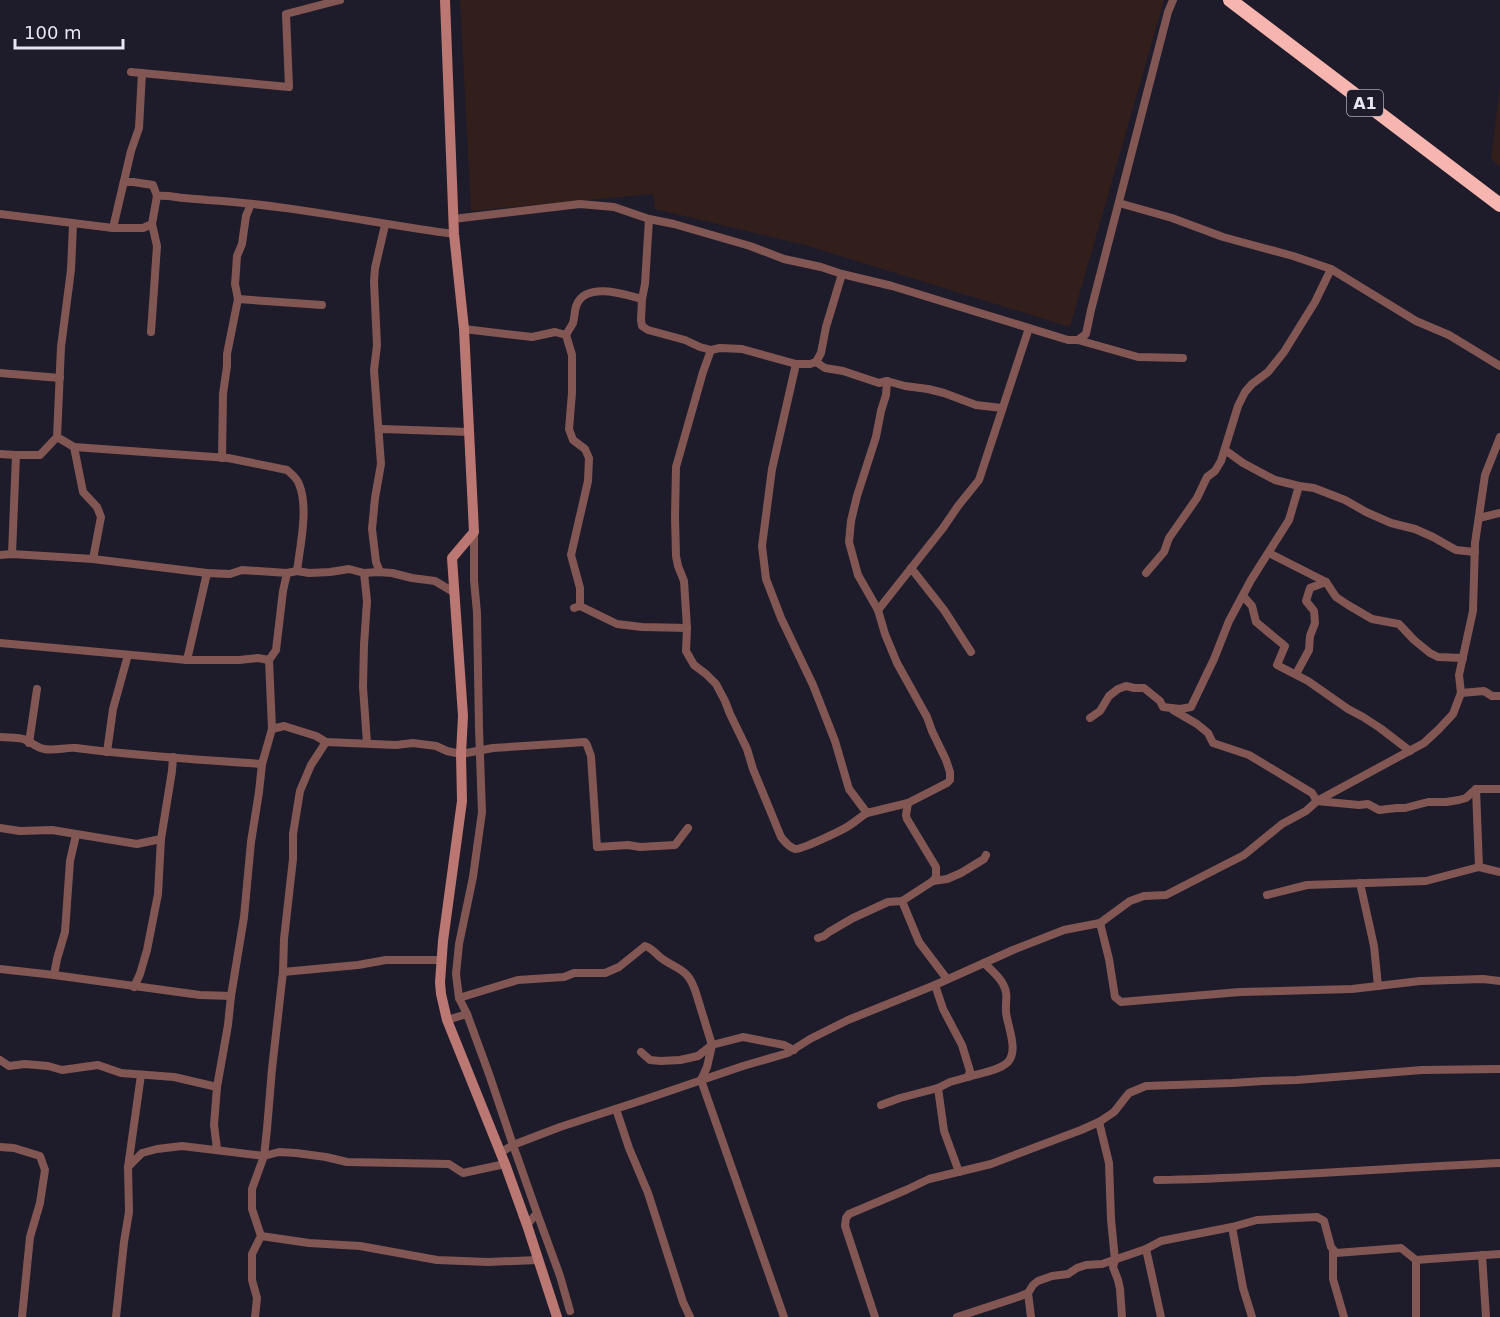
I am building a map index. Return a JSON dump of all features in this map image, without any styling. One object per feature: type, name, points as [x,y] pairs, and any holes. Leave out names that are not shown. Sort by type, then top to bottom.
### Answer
[{"type":"highway","name":"A1","points":[[1230,0],[1500,205]]},
{"type":"street","points":[[131,72],[289,87],[286,14],[340,0]]},
{"type":"street","points":[[445,0],[453,219],[464,329],[474,532],[482,812],[456,974],[459,998],[489,1074],[560,1276],[570,1311]]},
{"type":"street","points":[[1078,340],[1086,334],[1093,299],[1173,0]]},
{"type":"street","points":[[113,228],[131,151],[139,128],[141,73]]},
{"type":"street","points":[[124,182],[153,185],[157,196],[152,225],[157,246],[151,332]]},
{"type":"street","points":[[157,196],[174,195],[182,198],[251,204],[454,234]]},
{"type":"street","points":[[1119,203],[1331,269],[1416,321],[1449,335],[1500,366]]},
{"type":"street","points":[[222,458],[227,354],[238,299],[235,284],[237,256],[251,204]]},
{"type":"street","points":[[453,219],[580,204],[614,207],[649,219],[750,246],[784,259],[892,286],[1068,340],[1078,340],[1138,357],[1183,358]]},
{"type":"street","points":[[0,214],[113,228],[143,228],[152,225]]},
{"type":"street","points":[[649,219],[642,326],[700,347],[711,350],[742,349],[796,364],[816,362],[821,353],[826,327],[842,274]]},
{"type":"street","points":[[0,454],[40,455],[57,436],[61,347],[73,224]]},
{"type":"street","points":[[380,572],[376,562],[372,529],[381,464],[375,370],[377,345],[374,282],[385,225]]},
{"type":"street","points":[[1146,573],[1164,552],[1169,538],[1197,498],[1207,477],[1215,471],[1225,450],[1238,406],[1245,392],[1268,372],[1284,352],[1315,302],[1331,269]]},
{"type":"street","points":[[642,299],[616,292],[599,291],[585,295],[577,303],[573,324],[566,335],[572,355],[572,393],[568,429],[573,440],[585,449],[589,458],[588,481],[571,555],[580,588],[577,607],[617,624],[687,628]]},
{"type":"street","points":[[238,299],[322,305]]},
{"type":"street","points":[[878,610],[944,528],[979,480],[1029,327]]},
{"type":"street","points":[[464,329],[532,337],[555,332],[566,335]]},
{"type":"street","points":[[711,350],[676,467],[676,556],[684,581],[686,651],[694,665],[716,684],[725,700],[747,748],[781,837],[793,849],[802,849],[837,833],[867,813],[908,802],[950,780],[950,772],[927,717],[897,663],[878,610],[858,574],[849,543],[851,521],[874,446],[887,381]]},
{"type":"street","points":[[816,362],[825,368],[843,371],[879,383],[887,381],[944,393],[976,405],[1002,408]]},
{"type":"street","points":[[796,364],[772,469],[762,546],[766,579],[781,618],[813,685],[835,741],[849,789],[867,813]]},
{"type":"street","points":[[0,373],[60,378]]},
{"type":"street","points":[[379,430],[420,429],[469,432]]},
{"type":"street","points":[[57,436],[74,447],[222,458],[287,470],[299,483],[303,499],[297,571]]},
{"type":"street","points":[[128,1167],[142,1153],[182,1146],[264,1156],[279,1152],[326,1157],[347,1162],[449,1164],[463,1173],[502,1159],[513,1145],[560,1127],[794,1050],[810,1039],[848,1020],[1064,930],[1100,923],[1130,901],[1144,896],[1166,895],[1244,855],[1282,824],[1306,811],[1317,801],[1424,743],[1453,714],[1461,693],[1459,675],[1473,612],[1475,552],[1485,475],[1500,437]]},
{"type":"street","points":[[74,447],[83,492],[97,507],[100,517],[93,559]]},
{"type":"street","points":[[1225,450],[1243,463],[1275,480],[1314,488],[1391,523],[1415,529],[1456,550],[1475,552]]},
{"type":"street","points":[[12,554],[16,455]]},
{"type":"street","points":[[1090,718],[1100,711],[1109,696],[1126,686],[1144,688],[1160,701],[1163,708],[1191,707],[1229,621],[1289,520],[1299,486]]},
{"type":"street","points":[[1479,518],[1500,513]]},
{"type":"street","points":[[474,532],[452,558],[463,716],[462,801],[443,940],[441,994],[447,1020],[527,1225],[557,1317]]},
{"type":"street","points":[[1269,553],[1326,582],[1336,597],[1348,606],[1372,619],[1400,624],[1430,653],[1438,657],[1463,658]]},
{"type":"street","points":[[0,562],[0,555],[12,554],[93,559],[207,573],[230,574],[242,570],[309,573],[349,569],[364,573],[392,573],[435,581],[456,593]]},
{"type":"street","points":[[911,568],[944,609],[971,652]]},
{"type":"street","points":[[187,660],[207,573]]},
{"type":"street","points":[[217,1149],[214,1125],[217,1087],[244,917],[251,842],[262,765],[272,729],[269,660],[276,650],[286,573]]},
{"type":"street","points":[[364,573],[368,601],[363,687],[367,743]]},
{"type":"street","points":[[1296,674],[1309,651],[1310,636],[1315,623],[1314,611],[1306,601],[1310,588],[1326,582]]},
{"type":"street","points":[[1243,596],[1251,606],[1256,622],[1285,646],[1277,665],[1296,674],[1363,717],[1410,751]]},
{"type":"street","points":[[0,643],[187,660],[258,658],[269,660]]},
{"type":"street","points":[[107,752],[113,708],[128,655]]},
{"type":"street","points":[[29,743],[37,689]]},
{"type":"street","points":[[1461,693],[1484,692],[1492,696],[1500,696]]},
{"type":"street","points":[[1172,709],[1197,724],[1214,742],[1249,755],[1312,793],[1317,801]]},
{"type":"street","points":[[272,729],[284,726],[316,736],[326,742],[396,745],[413,743],[436,746],[461,754],[494,748],[586,743],[591,756],[597,847],[628,845],[640,848],[675,845],[688,828]]},
{"type":"street","points":[[0,737],[24,739],[44,749],[75,748],[96,752],[262,765]]},
{"type":"street","points":[[255,1317],[257,1298],[252,1280],[252,1254],[261,1236],[252,1209],[252,1189],[264,1156],[283,972],[284,939],[293,859],[293,834],[300,791],[310,765],[326,742]]},
{"type":"street","points":[[134,987],[147,950],[158,894],[161,839],[173,757]]},
{"type":"street","points":[[1317,801],[1359,806],[1368,804],[1379,810],[1466,798],[1476,789],[1500,789]]},
{"type":"street","points":[[1476,789],[1479,867]]},
{"type":"street","points":[[908,802],[907,819],[936,867],[936,877],[933,881]]},
{"type":"street","points":[[0,828],[20,831],[52,830],[137,844],[161,839]]},
{"type":"street","points":[[54,975],[65,932],[70,861],[76,835]]},
{"type":"street","points":[[818,938],[888,902],[902,901],[933,881],[947,879],[961,873],[984,859],[986,855]]},
{"type":"street","points":[[1267,895],[1307,885],[1426,880],[1479,867],[1500,872]]},
{"type":"street","points":[[1360,883],[1374,946],[1378,986]]},
{"type":"street","points":[[902,901],[919,942],[947,980]]},
{"type":"street","points":[[1100,923],[1115,997],[1121,1002],[1240,992],[1352,989],[1420,981],[1483,979],[1500,981]]},
{"type":"street","points":[[459,998],[518,980],[564,977],[574,973],[605,973],[619,967],[645,946],[687,975],[693,984],[712,1045],[707,1067],[701,1080],[784,1317]]},
{"type":"street","points":[[283,972],[386,960],[442,960]]},
{"type":"street","points":[[881,1105],[997,1068],[1006,1064],[1012,1056],[1012,1035],[1006,1010],[1006,992],[1002,982],[984,963]]},
{"type":"street","points":[[0,969],[200,995],[231,996]]},
{"type":"street","points":[[935,985],[943,1010],[962,1045],[970,1071],[968,1077]]},
{"type":"street","points":[[447,1020],[467,1014]]},
{"type":"street","points":[[641,1052],[650,1060],[680,1060],[698,1056],[712,1045],[743,1037],[784,1045],[794,1050]]},
{"type":"street","points":[[0,1060],[9,1065],[48,1066],[62,1070],[98,1065],[121,1072],[174,1077],[217,1087]]},
{"type":"street","points":[[875,1317],[847,1235],[845,1226],[849,1214],[929,1179],[973,1169],[1081,1130],[1114,1112],[1129,1093],[1146,1086],[1297,1080],[1422,1070],[1500,1069]]},
{"type":"street","points":[[116,1317],[129,1212],[128,1167],[141,1075]]},
{"type":"street","points":[[938,1088],[944,1131],[959,1172]]},
{"type":"street","points":[[616,1109],[648,1193],[683,1302],[690,1317]]},
{"type":"street","points":[[1099,1122],[1109,1163],[1115,1260],[1113,1267],[1120,1289],[1122,1317]]},
{"type":"street","points":[[0,1147],[14,1148],[40,1156],[45,1170],[40,1203],[30,1237],[22,1317]]},
{"type":"street","points":[[1157,1180],[1500,1163]]},
{"type":"street","points":[[527,1225],[537,1213]]},
{"type":"street","points":[[957,1317],[1028,1293],[1038,1281],[1068,1274],[1086,1265],[1102,1264],[1146,1250],[1161,1241],[1257,1220],[1317,1217],[1324,1221],[1333,1250],[1333,1280],[1344,1317]]},
{"type":"street","points":[[1232,1227],[1243,1288],[1252,1317]]},
{"type":"street","points":[[261,1236],[309,1244],[360,1246],[436,1260],[488,1262],[537,1260]]},
{"type":"street","points":[[1333,1250],[1336,1253],[1401,1248],[1416,1260],[1500,1254]]},
{"type":"street","points":[[1146,1250],[1161,1317]]},
{"type":"street","points":[[1482,1255],[1486,1317]]},
{"type":"street","points":[[1416,1260],[1416,1317]]},
{"type":"street","points":[[1028,1293],[1031,1317]]},
{"type":"shaded area","points":[[460,0],[1164,0],[1070,327],[805,245],[655,209],[653,194],[471,211]]},
{"type":"shaded area","points":[[1500,86],[1500,167],[1491,159]]}]
